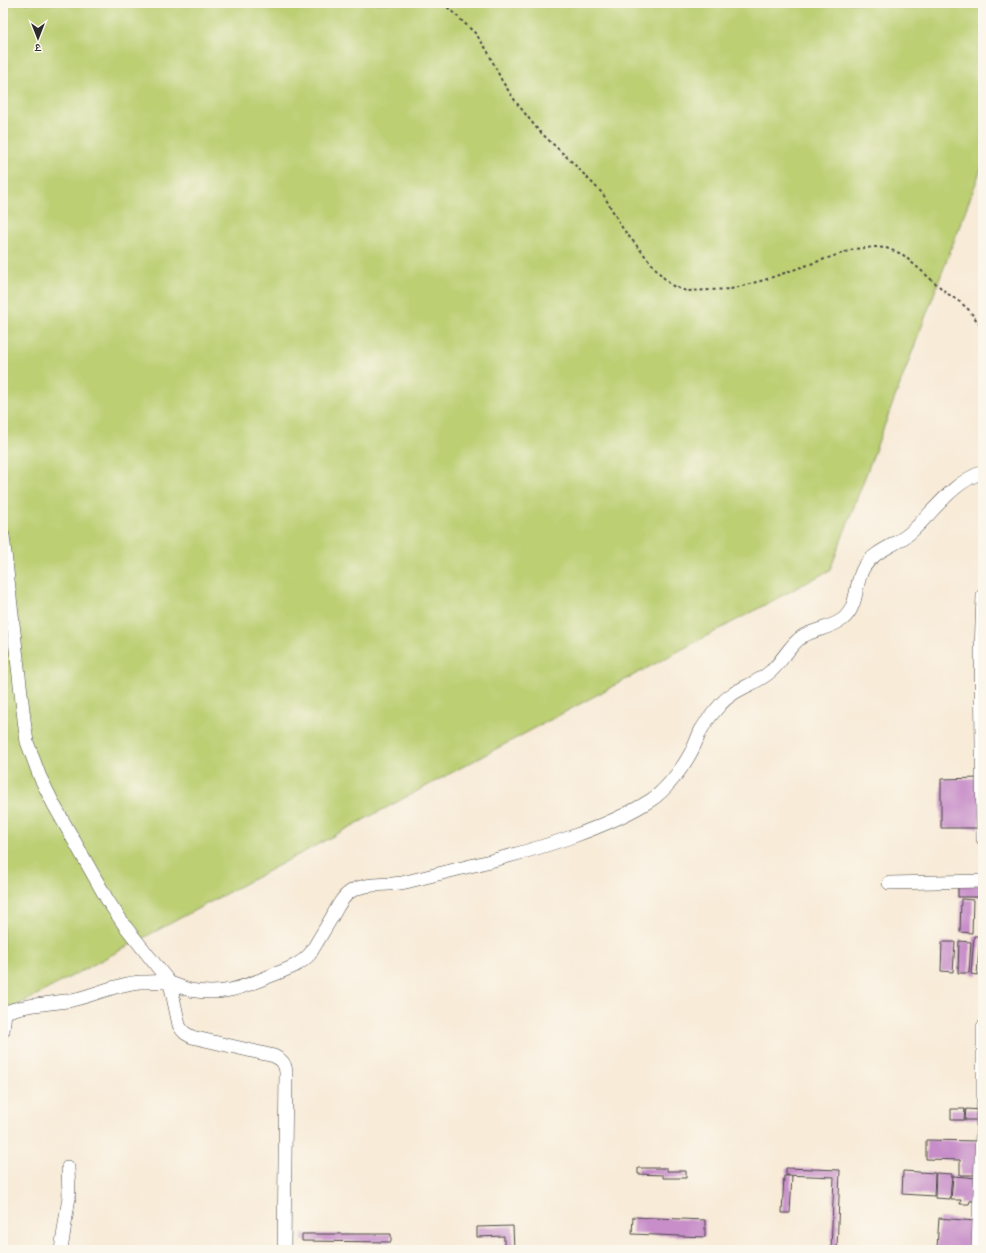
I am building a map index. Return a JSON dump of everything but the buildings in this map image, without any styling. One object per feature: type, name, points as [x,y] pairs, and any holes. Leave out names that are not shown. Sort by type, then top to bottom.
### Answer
[{"type":"street","points":[[3,1031],[4,1013],[26,1007],[72,1000],[123,984],[149,982],[170,983],[188,989],[210,992],[228,991],[243,987],[293,967],[305,959],[310,954],[343,900],[352,891],[362,887],[403,883],[497,860],[550,844],[621,817],[653,799],[664,789],[689,756],[707,721],[724,701],[737,691],[750,685],[770,672],[796,641],[805,635],[836,624],[843,619],[848,614],[852,606],[860,577],[864,567],[870,560],[908,535],[950,492],[966,480],[983,472]]},
{"type":"street","points":[[3,536],[21,706],[27,742],[40,777],[54,804],[108,901],[125,926],[170,983],[179,1025],[182,1030],[192,1037],[274,1056],[285,1064],[284,1250]]},
{"type":"street","points":[[983,595],[981,652],[983,839]]},
{"type":"street","points":[[889,883],[983,881]]},
{"type":"street","points":[[978,1250],[983,1101],[983,1027]]},
{"type":"street","points":[[61,1250],[69,1197],[68,1167]]},
{"type":"path","points":[[443,3],[476,34],[487,50],[502,81],[516,102],[538,130],[603,194],[623,230],[661,276],[671,285],[688,291],[731,289],[759,282],[854,249],[865,247],[886,248],[902,254],[910,260],[948,294],[969,310],[983,329]]},
{"type":"green space","points":[[3,3],[983,3],[983,164],[830,570],[3,1013]]}]
